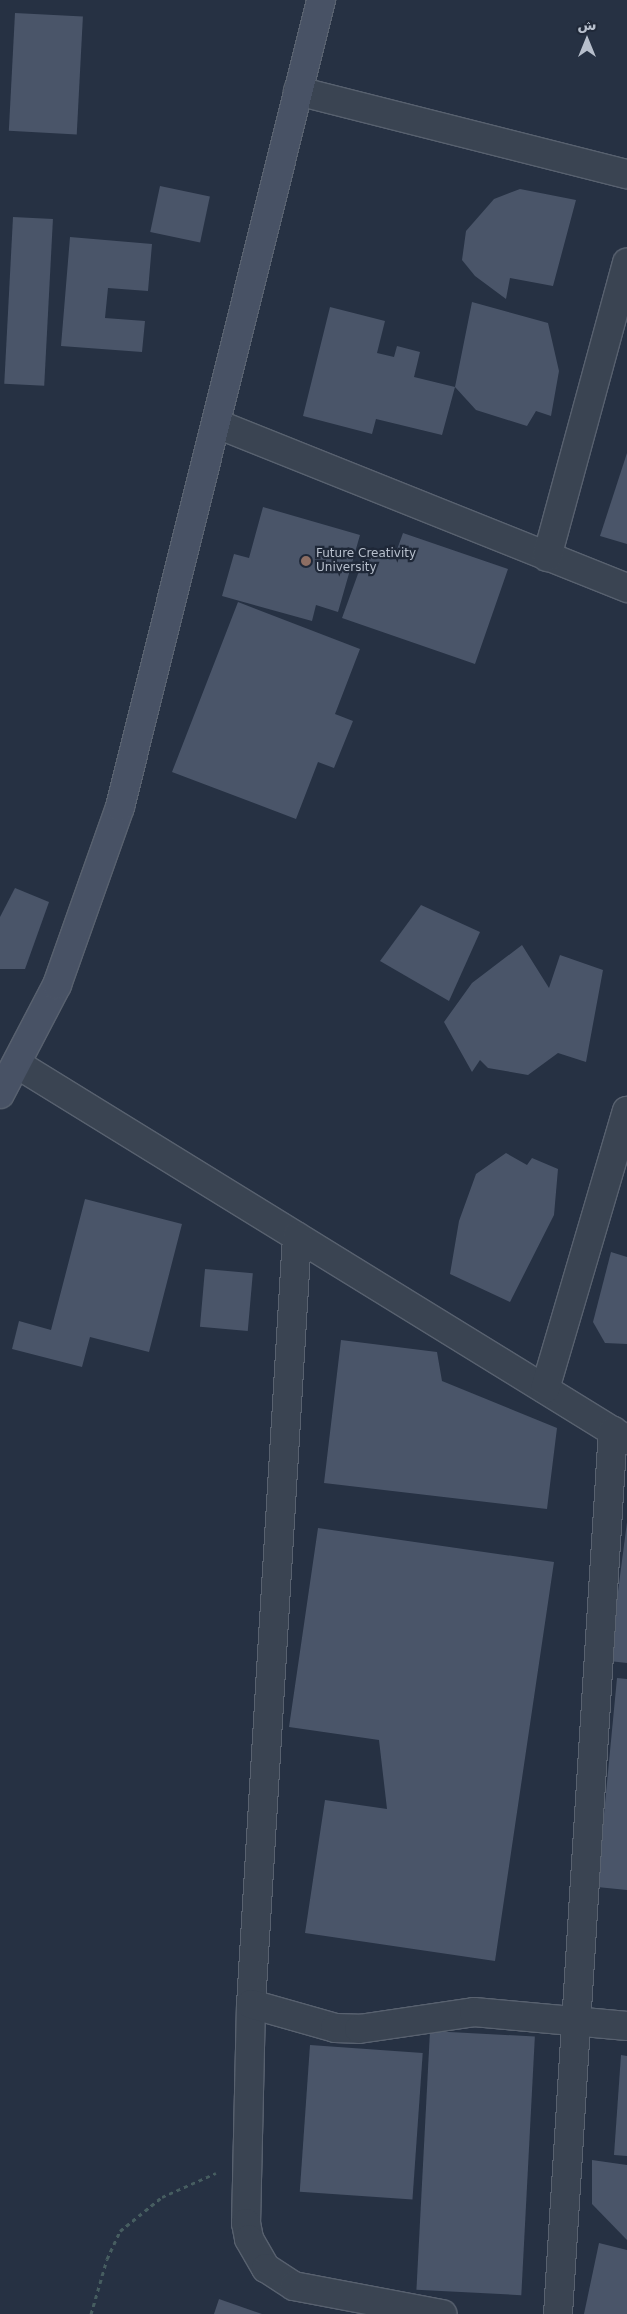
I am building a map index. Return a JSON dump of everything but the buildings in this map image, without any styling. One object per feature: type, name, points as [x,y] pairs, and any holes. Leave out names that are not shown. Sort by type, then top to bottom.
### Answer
[{"type":"main road","points":[[0,1094],[57,985],[100,870],[159,660],[321,0]]},
{"type":"street","points":[[298,91],[627,174]]},
{"type":"street","points":[[548,557],[627,263]]},
{"type":"street","points":[[217,424],[627,588]]},
{"type":"street","points":[[17,1064],[620,1435],[576,2021],[558,2314]]},
{"type":"street","points":[[544,1390],[627,1111]]},
{"type":"street","points":[[297,1237],[251,2004],[248,2167],[249,2239],[261,2261],[279,2278],[294,2286],[442,2314]]},
{"type":"street","points":[[251,2004],[335,2028],[359,2029],[474,2012],[627,2026]]},
{"type":"path","points":[[91,2314],[106,2259],[120,2231],[162,2196],[185,2184],[248,2167]]},
{"type":"place","name":"Future Creativity University","points":[[306,561]]}]
